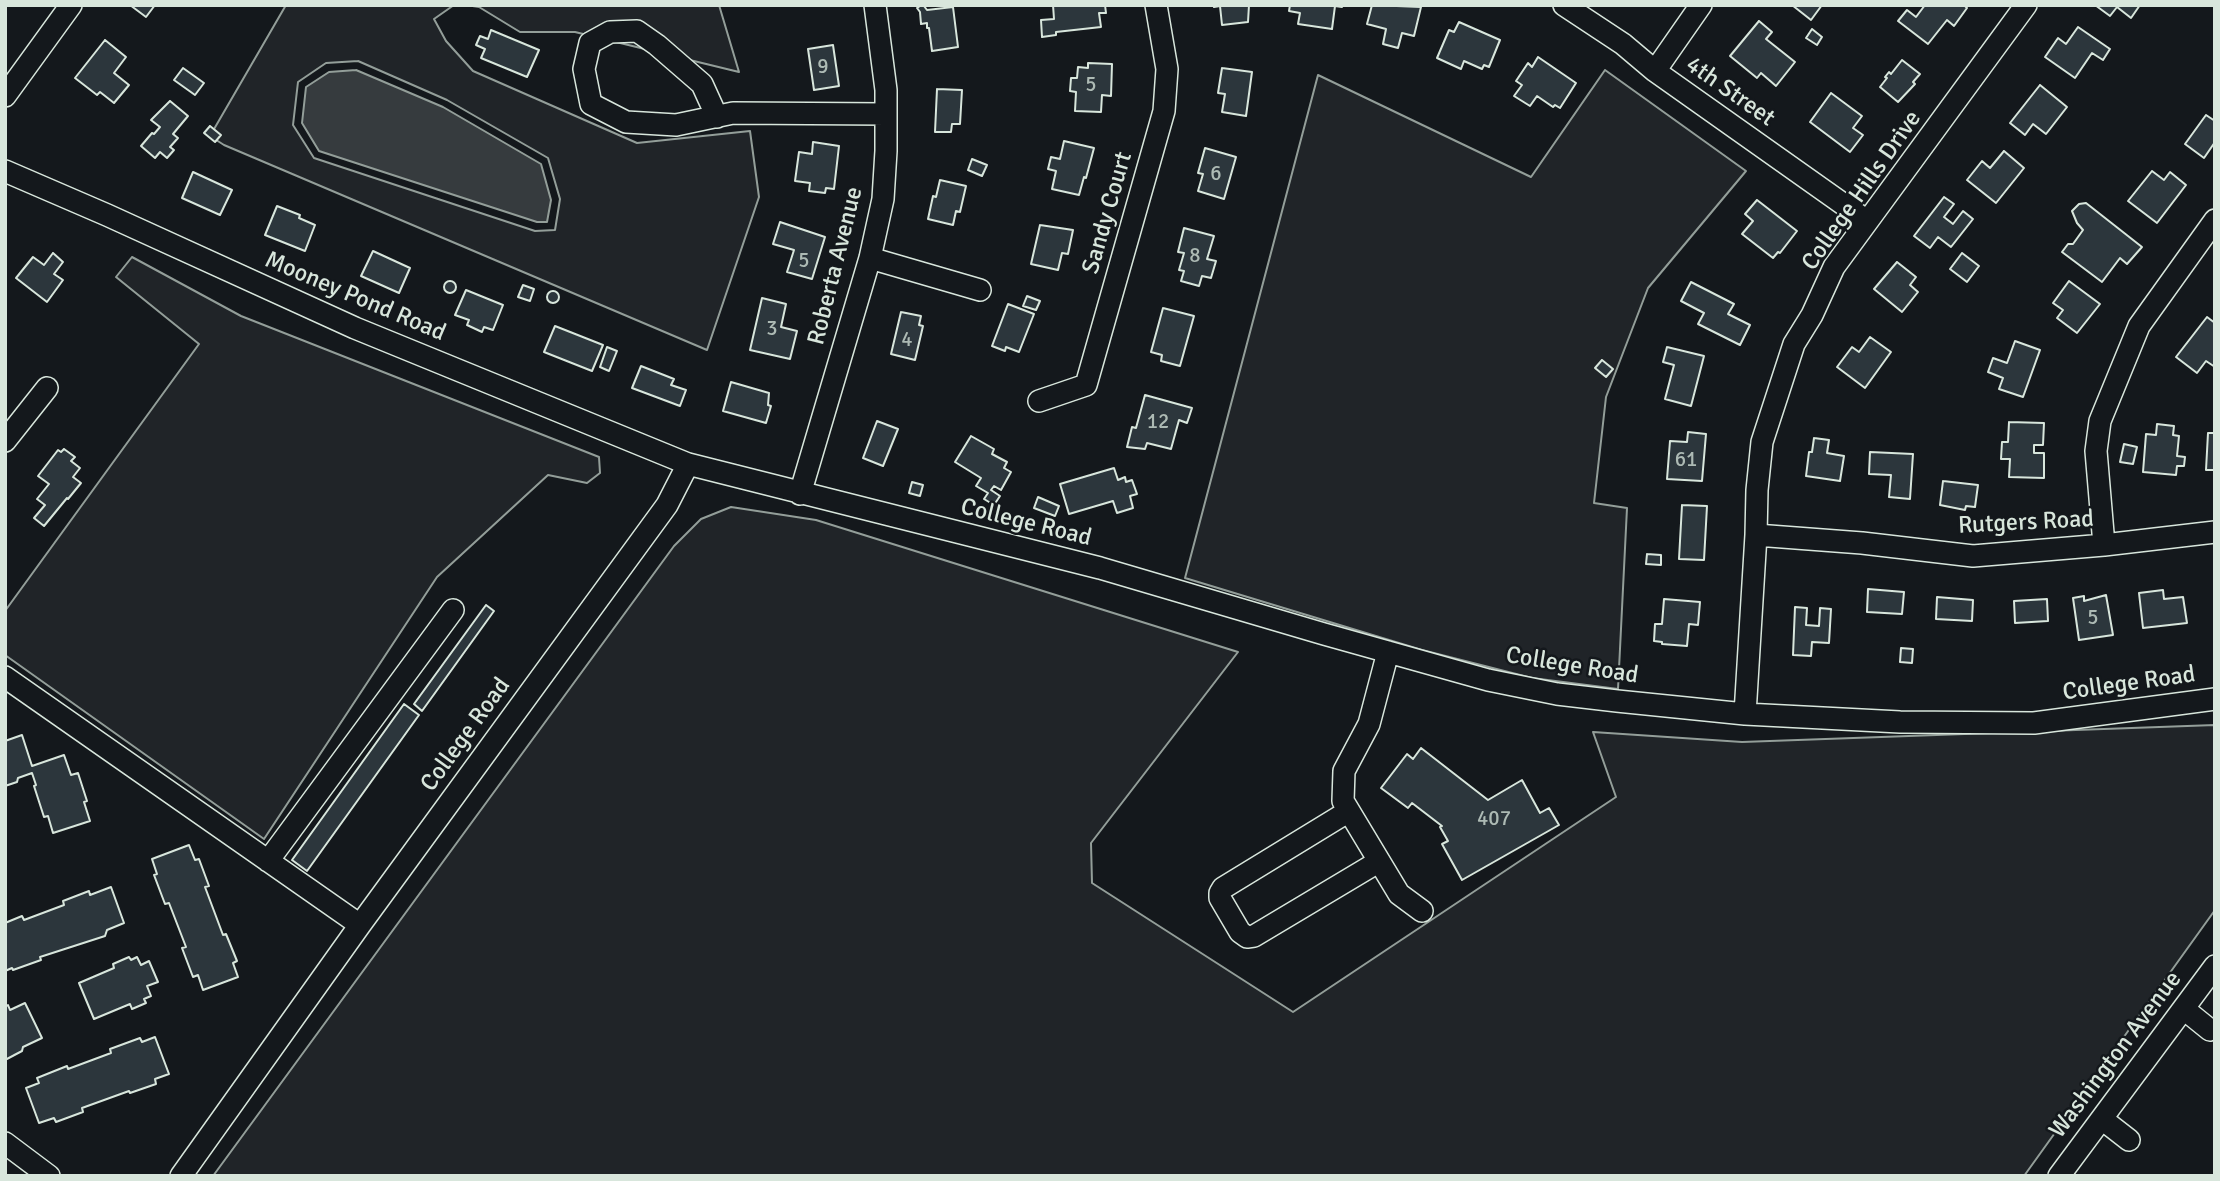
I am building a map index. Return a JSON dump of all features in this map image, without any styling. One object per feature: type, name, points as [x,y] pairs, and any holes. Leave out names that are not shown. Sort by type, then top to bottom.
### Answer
[{"type":"street","points":[[5,96],[71,5]]},
{"type":"street","name":"Roberta Avenue","points":[[800,494],[870,258],[883,199],[886,90],[875,5]]},
{"type":"street","name":"Sandy Court","points":[[1039,401],[1086,385],[1164,111],[1167,69],[1156,5]]},
{"type":"street","name":"4th Street","points":[[1564,5],[1623,44],[1655,71],[1867,221]]},
{"type":"street","points":[[1655,71],[1701,5]]},
{"type":"street","name":"College Hills Drive","points":[[1745,714],[1762,442],[1794,344],[1812,315],[1834,267],[2026,5]]},
{"type":"street","points":[[717,117],[702,84],[637,31],[610,32],[590,43],[584,69],[592,104],[626,122],[676,125],[717,117],[733,113],[886,114]]},
{"type":"street","name":"Mooney Pond Road","points":[[5,171],[355,328],[688,464]]},
{"type":"street","points":[[2104,545],[2096,451],[2100,421],[2139,326],[2215,220]]},
{"type":"street","points":[[870,258],[980,290]]},
{"type":"street","points":[[5,441],[47,388]]},
{"type":"street","name":"College Road","points":[[181,1176],[360,925],[667,505],[688,464],[1100,568],[1488,680],[1557,694],[1745,714],[1845,721],[2034,723],[2215,699]]},
{"type":"street","name":"Rutgers Road","points":[[1756,535],[1862,543],[1973,556],[2104,545],[2215,531]]},
{"type":"street","points":[[268,861],[453,610]]},
{"type":"street","points":[[1388,652],[1369,724],[1344,771],[1343,801],[1399,894],[1422,911]]},
{"type":"street","points":[[5,677],[360,925]]},
{"type":"street","points":[[1349,811],[1223,888],[1220,898],[1240,932],[1247,937],[1254,936],[1378,862]]},
{"type":"street","name":"Washington Avenue","points":[[2059,1176],[2215,966]]},
{"type":"street","points":[[2184,1009],[2210,1030]]},
{"type":"street","points":[[2102,1119],[2129,1140]]},
{"type":"street","points":[[5,1143],[50,1176]]},
{"type":"shaded area","points":[[286,5],[454,5],[434,19],[446,41],[473,71],[637,143],[750,131],[759,197],[707,350],[224,145],[210,136]],"holes":[[[358,61],[447,100],[548,158],[560,199],[555,230],[535,231],[314,158],[293,125],[298,82],[326,63]]]},
{"type":"shaded area","points":[[466,5],[719,5],[739,72],[575,32],[520,32],[479,7]]},
{"type":"shaded area","points":[[356,70],[443,107],[541,164],[551,200],[547,222],[537,222],[319,151],[302,123],[306,87],[329,72]]},
{"type":"shaded area","points":[[1605,70],[1746,171],[1648,288],[1606,397],[1594,503],[1627,508],[1618,689],[1532,678],[1422,650],[1185,578],[1318,75],[1531,177]]},
{"type":"shaded area","points":[[132,257],[241,316],[599,457],[600,473],[587,483],[548,475],[437,577],[264,839],[5,655],[5,611],[199,344],[116,277]]},
{"type":"shaded area","points":[[731,507],[816,520],[1238,652],[1091,843],[1092,883],[1293,1012],[1616,797],[1593,732],[1742,742],[2215,725],[2215,910],[2024,1176],[213,1176],[674,546],[701,519]]},
{"type":"building","points":[[130,5],[155,5],[146,17]]},
{"type":"building","points":[[1053,5],[1105,5],[1106,13],[1099,13],[1101,27],[1056,32],[1056,35],[1042,37],[1041,20],[1054,19]]},
{"type":"building","points":[[1214,5],[1249,5],[1248,22],[1222,25],[1220,6]]},
{"type":"building","points":[[1290,5],[1342,5],[1342,7],[1335,6],[1332,29],[1298,24],[1300,13],[1289,11]]},
{"type":"building","points":[[1372,5],[1421,7],[1414,36],[1402,33],[1398,48],[1383,44],[1386,29],[1367,24]]},
{"type":"building","points":[[1792,5],[1822,5],[1811,20]]},
{"type":"building","points":[[1925,5],[1964,5],[1967,8],[1954,26],[1947,20],[1928,44],[1898,21],[1907,10],[1916,17]]},
{"type":"building","points":[[2095,5],[2140,5],[2131,18],[2117,7],[2110,16]]},
{"type":"building","points":[[920,6],[927,10],[953,7],[958,47],[932,51],[927,23],[921,24],[917,8]]},
{"type":"building","points":[[1759,21],[1772,32],[1766,39],[1795,62],[1776,86],[1761,73],[1757,78],[1730,56]]},
{"type":"building","points":[[1459,22],[1500,40],[1489,67],[1484,65],[1482,69],[1464,61],[1461,69],[1437,58],[1449,30],[1454,32]]},
{"type":"building","points":[[2078,27],[2110,49],[2103,60],[2092,53],[2075,78],[2045,57],[2058,38],[2066,44]]},
{"type":"building","points":[[1812,29],[1822,37],[1817,45],[1806,38]]},
{"type":"building","points":[[491,30],[539,50],[527,77],[481,58],[485,49],[476,45],[480,36],[488,39]]},
{"type":"building","points":[[105,40],[126,57],[114,73],[129,85],[114,103],[100,92],[97,95],[75,78]]},
{"type":"building","points":[[833,45],[839,86],[814,90],[808,49]]},
{"type":"building","points":[[1538,57],[1576,83],[1560,108],[1555,105],[1553,107],[1537,96],[1530,106],[1514,96],[1522,85],[1516,81],[1528,63],[1532,67]]},
{"type":"building","points":[[1902,60],[1920,74],[1913,82],[1915,84],[1898,102],[1880,87],[1889,72],[1891,74]]},
{"type":"building","points":[[1088,63],[1112,64],[1111,96],[1102,95],[1101,112],[1075,111],[1076,92],[1070,91],[1071,78],[1077,78],[1078,67],[1088,68]]},
{"type":"building","points":[[183,68],[204,83],[195,95],[174,80]]},
{"type":"building","points":[[1222,68],[1252,72],[1246,116],[1222,112],[1225,94],[1218,93]]},
{"type":"building","points":[[2040,85],[2067,107],[2046,134],[2033,124],[2025,135],[2010,123]]},
{"type":"building","points":[[937,89],[962,90],[960,124],[952,124],[951,132],[935,132]]},
{"type":"building","points":[[1831,93],[1862,116],[1853,128],[1863,135],[1850,152],[1810,122]]},
{"type":"building","points":[[170,101],[188,116],[173,134],[178,138],[170,147],[174,150],[167,158],[160,152],[155,158],[141,146],[160,127],[151,120]]},
{"type":"building","points":[[2206,115],[2215,121],[2215,142],[2204,158],[2185,144]]},
{"type":"building","points":[[210,126],[221,135],[215,142],[204,133]]},
{"type":"building","points":[[1064,141],[1094,148],[1079,195],[1052,189],[1056,171],[1048,169],[1051,157],[1060,159]]},
{"type":"building","points":[[813,142],[839,146],[834,189],[826,188],[825,193],[809,191],[810,183],[795,181],[799,152],[812,154]]},
{"type":"building","points":[[1205,148],[1236,157],[1224,199],[1198,191],[1203,174],[1198,173]]},
{"type":"building","points":[[2004,151],[2024,168],[1996,203],[1967,180],[1982,161],[1990,168]]},
{"type":"building","points":[[972,159],[987,165],[982,176],[968,170]]},
{"type":"building","points":[[2152,171],[2164,180],[2170,172],[2186,185],[2157,223],[2128,201]]},
{"type":"building","points":[[193,172],[232,190],[220,215],[182,198]]},
{"type":"building","points":[[940,180],[966,186],[960,212],[956,211],[953,225],[928,219]]},
{"type":"building","points":[[1944,197],[1954,204],[1944,217],[1953,224],[1963,211],[1973,219],[1951,247],[1938,237],[1930,248],[1914,236]]},
{"type":"building","points":[[1757,200],[1797,231],[1773,258],[1742,234],[1753,221],[1745,214]]},
{"type":"building","points":[[2086,203],[2142,247],[2127,264],[2120,258],[2102,282],[2062,252],[2068,244],[2073,244],[2083,230],[2072,211],[2079,204]]},
{"type":"building","points":[[277,206],[300,215],[299,218],[315,225],[305,251],[265,235]]},
{"type":"building","points":[[780,222],[825,237],[812,279],[787,272],[794,250],[773,244]]},
{"type":"building","points":[[1040,225],[1073,230],[1068,254],[1062,253],[1058,270],[1031,264]]},
{"type":"building","points":[[1184,228],[1214,236],[1207,259],[1216,261],[1211,278],[1202,276],[1199,286],[1181,281],[1184,271],[1179,270],[1184,253],[1178,252]]},
{"type":"building","points":[[373,251],[410,268],[399,293],[361,276]]},
{"type":"building","points":[[53,253],[63,262],[54,274],[63,280],[47,302],[16,278],[33,257],[44,265]]},
{"type":"building","points":[[1962,253],[1979,266],[1967,282],[1950,269]]},
{"type":"building","points":[[1897,262],[1916,277],[1910,285],[1918,292],[1902,312],[1874,289]]},
{"type":"building","points":[[450,281],[456,287],[450,293],[444,287]]},
{"type":"building","points":[[2069,281],[2100,304],[2077,333],[2057,318],[2063,310],[2053,303]]},
{"type":"building","points":[[1691,282],[1734,304],[1728,314],[1750,325],[1740,345],[1698,324],[1704,313],[1681,301]]},
{"type":"building","points":[[523,285],[534,289],[530,301],[518,297]]},
{"type":"building","points":[[466,290],[503,305],[493,330],[484,327],[482,332],[467,325],[469,320],[455,315]]},
{"type":"building","points":[[548,292],[558,292],[558,302],[548,302]]},
{"type":"building","points":[[1027,296],[1040,301],[1036,310],[1023,306]]},
{"type":"building","points":[[762,298],[786,304],[781,327],[797,331],[790,359],[750,350]]},
{"type":"building","points":[[1008,304],[1034,314],[1019,352],[992,346]]},
{"type":"building","points":[[1163,308],[1194,316],[1180,366],[1161,361],[1162,355],[1151,352]]},
{"type":"building","points":[[901,312],[921,316],[919,325],[923,326],[915,360],[891,354]]},
{"type":"building","points":[[2207,317],[2215,323],[2215,367],[2206,361],[2197,373],[2176,357]]},
{"type":"building","points":[[555,326],[603,345],[592,371],[544,352]]},
{"type":"building","points":[[1870,337],[1891,352],[1865,388],[1837,367],[1852,347],[1859,352]]},
{"type":"building","points":[[2015,341],[2040,350],[2023,397],[1999,389],[2003,378],[1988,372],[1993,358],[2007,363]]},
{"type":"building","points":[[607,347],[617,351],[609,371],[600,367]]},
{"type":"building","points":[[1667,347],[1704,356],[1691,406],[1665,399],[1674,365],[1663,362]]},
{"type":"building","points":[[1602,360],[1613,369],[1606,377],[1595,368]]},
{"type":"building","points":[[641,366],[674,379],[671,385],[686,390],[680,406],[632,388]]},
{"type":"building","points":[[731,382],[769,393],[768,405],[771,406],[766,423],[723,411]]},
{"type":"building","points":[[1145,395],[1192,408],[1187,423],[1179,420],[1171,449],[1147,443],[1145,449],[1127,447],[1132,427],[1136,428]]},
{"type":"building","points":[[877,421],[898,429],[883,466],[863,458]]},
{"type":"building","points":[[2009,422],[2044,423],[2043,445],[2034,445],[2034,453],[2044,453],[2044,478],[2009,477],[2010,459],[2001,459],[2002,442],[2008,442]]},
{"type":"building","points":[[2157,424],[2174,426],[2173,435],[2179,436],[2177,456],[2185,457],[2184,466],[2177,466],[2176,475],[2143,472],[2146,434],[2156,435]]},
{"type":"building","points":[[1688,432],[1706,434],[1702,481],[1667,479],[1670,441],[1687,442]]},
{"type":"building","points":[[2208,433],[2215,433],[2215,470],[2206,470]]},
{"type":"building","points":[[971,436],[994,449],[992,454],[1007,462],[1004,468],[1011,472],[1001,490],[994,486],[991,490],[1000,496],[994,505],[984,499],[988,493],[976,486],[981,478],[955,462]]},
{"type":"building","points":[[1814,438],[1829,440],[1827,453],[1844,456],[1840,481],[1806,476]]},
{"type":"building","points":[[2124,444],[2137,447],[2133,464],[2120,462]]},
{"type":"building","points":[[64,449],[75,457],[71,461],[80,468],[73,477],[81,483],[44,526],[34,518],[45,505],[37,499],[49,484],[38,476],[58,450],[61,452]]},
{"type":"building","points":[[1870,452],[1913,454],[1910,499],[1889,497],[1891,475],[1869,474]]},
{"type":"building","points":[[1114,468],[1118,480],[1125,477],[1126,482],[1132,480],[1137,494],[1130,496],[1133,508],[1117,513],[1113,501],[1069,514],[1060,484]]},
{"type":"building","points":[[1943,481],[1978,485],[1975,507],[1966,506],[1965,510],[1940,505]]},
{"type":"building","points":[[912,482],[923,485],[920,496],[909,493]]},
{"type":"building","points":[[1038,497],[1059,506],[1055,516],[1034,508]]},
{"type":"building","points":[[1682,505],[1707,506],[1704,560],[1679,559]]},
{"type":"building","points":[[1647,554],[1661,555],[1661,565],[1646,564]]},
{"type":"building","points":[[1868,589],[1904,592],[1902,614],[1867,612]]},
{"type":"building","points":[[2163,590],[2164,599],[2183,597],[2187,623],[2143,628],[2139,593]]},
{"type":"building","points":[[2106,595],[2113,635],[2079,640],[2073,598],[2084,596],[2084,601]]},
{"type":"building","points":[[1937,597],[1973,600],[1972,621],[1936,619]]},
{"type":"building","points":[[1664,599],[1700,602],[1698,625],[1689,624],[1687,646],[1654,641],[1655,624],[1662,624]]},
{"type":"building","points":[[2047,599],[2048,621],[2015,623],[2014,601]]},
{"type":"building","points":[[486,605],[494,611],[422,711],[414,704]]},
{"type":"building","points":[[1795,607],[1807,608],[1806,625],[1819,626],[1820,608],[1831,609],[1829,643],[1812,642],[1811,656],[1793,655]]},
{"type":"building","points":[[1901,648],[1913,649],[1912,663],[1900,662]]},
{"type":"building","points":[[404,704],[419,715],[307,871],[292,860]]},
{"type":"building","points":[[22,735],[32,766],[64,755],[71,775],[78,773],[90,821],[53,833],[48,816],[44,817],[32,773],[5,786],[5,741]]},
{"type":"building","points":[[1421,748],[1488,800],[1522,780],[1540,813],[1549,808],[1559,825],[1462,880],[1442,844],[1448,841],[1440,827],[1442,826],[1412,803],[1408,808],[1381,788],[1407,754],[1413,759]]},
{"type":"building","points":[[189,845],[195,860],[199,859],[209,886],[205,887],[223,935],[226,934],[237,961],[233,963],[238,977],[203,990],[198,975],[193,977],[182,948],[186,947],[169,903],[165,904],[154,875],[157,874],[152,859]]},
{"type":"building","points":[[111,887],[124,923],[107,930],[105,936],[5,971],[5,923],[22,916],[24,920],[64,905],[63,901],[89,891],[90,895]]},
{"type":"building","points":[[129,957],[131,960],[137,957],[141,965],[149,961],[158,982],[147,986],[151,996],[144,999],[146,1003],[132,1009],[130,1004],[94,1019],[79,983],[114,968],[113,964]]},
{"type":"building","points":[[25,1003],[42,1038],[5,1060],[5,1007],[8,1005],[10,1010]]},
{"type":"building","points":[[155,1037],[169,1074],[155,1079],[156,1084],[82,1108],[83,1112],[56,1122],[54,1118],[39,1123],[26,1088],[39,1083],[37,1078],[111,1053],[110,1049],[140,1038],[142,1042]]}]
